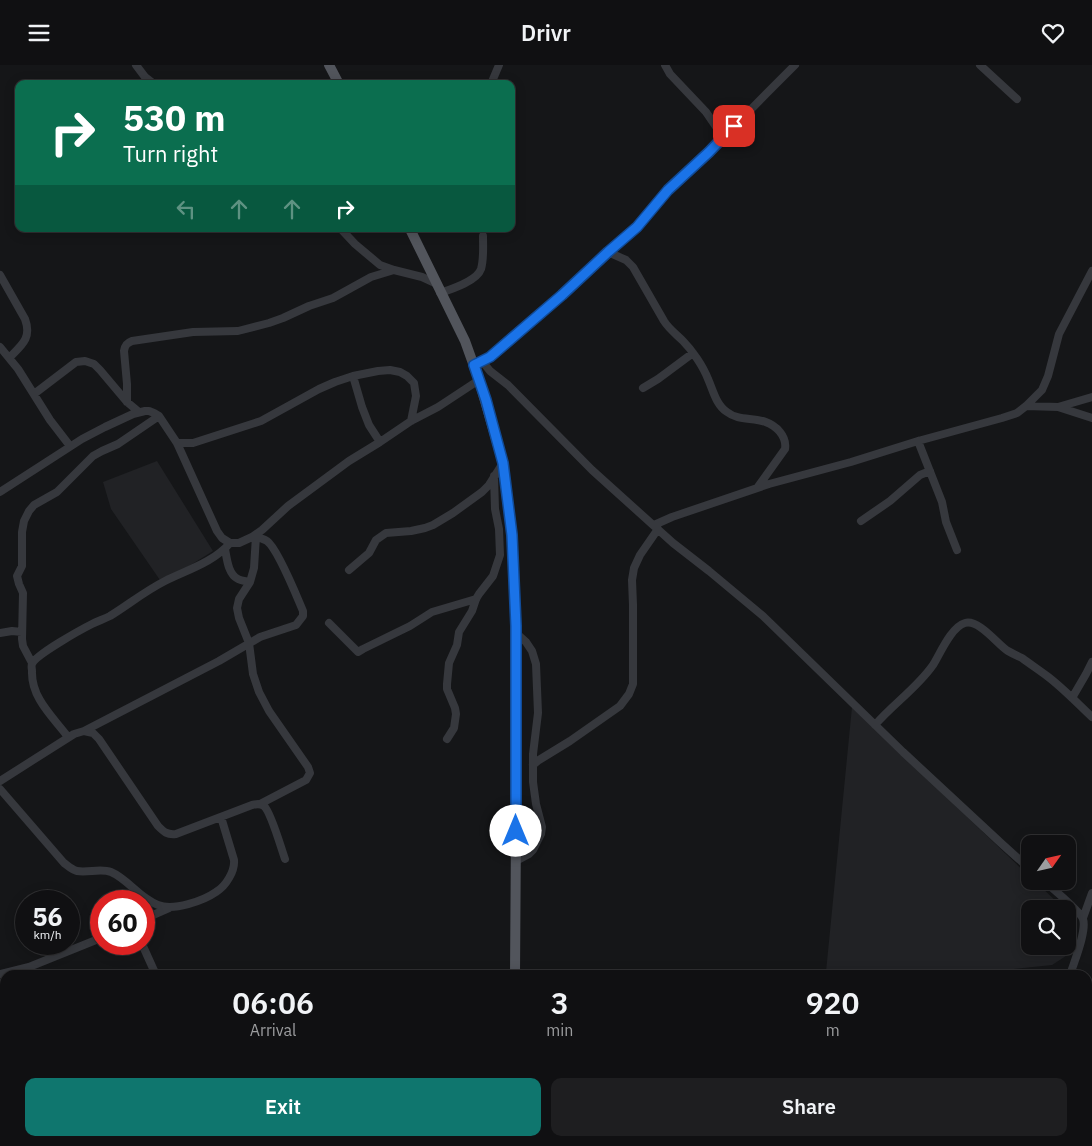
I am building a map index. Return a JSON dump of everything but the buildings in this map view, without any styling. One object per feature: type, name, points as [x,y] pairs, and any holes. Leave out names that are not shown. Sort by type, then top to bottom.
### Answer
[{"type":"main road","points":[[329,65],[337,80]]},
{"type":"main road","points":[[411,232],[440,293],[478,363],[479,380],[503,463],[512,535],[516,633],[515,970]]},
{"type":"street","points":[[136,65],[149,80]]},
{"type":"street","points":[[493,80],[499,65]]},
{"type":"street","points":[[664,65],[670,74],[706,112],[723,137]]},
{"type":"street","points":[[795,65],[668,190],[637,227],[490,357],[478,363],[508,385],[592,470],[674,543],[762,616],[875,725],[1021,861]]},
{"type":"street","points":[[980,65],[1017,99]]},
{"type":"street","points":[[343,232],[380,265],[394,271],[422,277],[435,283]]},
{"type":"street","points":[[440,293],[465,283],[478,275],[482,264],[483,237]]},
{"type":"street","points":[[608,252],[626,260],[633,267],[668,328],[682,339],[693,353],[707,375],[718,402],[725,411],[735,417],[766,421],[783,435],[786,444],[785,449],[757,488]]},
{"type":"street","points":[[127,403],[124,347],[132,341],[193,332],[238,331],[269,323],[333,298],[371,277],[394,271]]},
{"type":"street","points":[[533,765],[620,706],[629,694],[633,684],[632,580],[640,555],[656,527],[672,517],[757,488],[1016,413],[1026,406],[1045,383],[1059,334],[1092,271]]},
{"type":"street","points":[[0,275],[28,327],[26,339],[9,358]]},
{"type":"street","points":[[0,347],[70,446]]},
{"type":"street","points":[[643,388],[693,353]]},
{"type":"street","points":[[34,394],[76,363],[85,361],[100,370],[127,403],[139,412]]},
{"type":"street","points":[[177,443],[193,443],[261,421],[319,389],[353,376],[378,371],[390,370],[400,372],[414,383],[416,396],[411,421]]},
{"type":"street","points":[[353,376],[369,425],[380,442]]},
{"type":"street","points":[[32,663],[41,655],[91,624],[108,616],[136,597],[195,567],[228,546],[259,533],[288,506],[349,461],[479,380]]},
{"type":"street","points":[[1058,407],[1092,397]]},
{"type":"street","points":[[1026,406],[1058,407],[1092,418]]},
{"type":"street","points":[[0,492],[70,446],[105,427],[139,412],[150,411],[159,416],[177,443],[218,531],[228,546],[229,567],[232,575],[238,579],[250,582]]},
{"type":"street","points":[[68,737],[37,696],[33,685],[32,663],[23,646],[23,593],[17,576],[22,566],[22,532],[24,521],[34,505],[57,492],[93,456],[118,444],[159,416]]},
{"type":"street","points":[[918,441],[942,502],[946,522],[957,550]]},
{"type":"street","points":[[349,571],[369,553],[376,540],[381,536],[390,532],[425,528],[453,513],[489,485],[503,463]]},
{"type":"street","points":[[861,521],[890,501],[916,479],[930,471]]},
{"type":"street","points":[[447,739],[454,728],[456,714],[447,689],[449,663],[457,645],[459,632],[472,611],[476,599],[493,576],[500,555],[501,543],[495,509],[494,476]]},
{"type":"street","points":[[84,731],[93,733],[99,739],[158,826],[168,835],[176,834],[252,805],[260,804],[306,780],[310,773],[308,767],[269,711],[259,693],[253,674],[248,643],[239,619],[237,608],[239,599],[250,582],[259,533]]},
{"type":"street","points":[[0,781],[68,737],[84,731],[266,634],[291,627],[300,621],[303,611],[296,595],[272,547],[259,533]]},
{"type":"street","points":[[329,623],[358,652],[410,626],[432,612],[476,599]]},
{"type":"street","points":[[875,725],[889,709],[912,690],[934,664],[948,640],[965,623],[981,628],[1008,651],[1047,676],[1092,717]]},
{"type":"street","points":[[0,633],[12,631],[22,633]]},
{"type":"street","points":[[516,633],[526,641],[532,651],[536,664],[538,713],[533,782],[542,827],[541,834],[533,850],[516,861]]},
{"type":"street","points":[[1072,698],[1092,662]]},
{"type":"street","points":[[0,789],[64,863],[75,871],[110,871],[150,901],[160,906],[171,907]]},
{"type":"street","points":[[260,804],[265,807],[270,816],[285,859]]},
{"type":"street","points":[[155,914],[171,907],[209,896],[218,891],[230,876],[234,860],[221,817]]},
{"type":"street","points":[[1054,890],[1082,918]]},
{"type":"street","points":[[1072,970],[1084,929],[1082,918],[1092,893]]},
{"type":"street","points":[[17,970],[29,967],[90,942]]},
{"type":"street","points":[[147,955],[154,970]]},
{"type":"shaded area","points":[[157,461],[213,551],[162,583],[111,509],[103,482]]},
{"type":"shaded area","points":[[852,707],[1021,868],[1021,890],[1044,890],[1055,900],[1021,900],[1021,955],[1067,955],[1052,965],[1004,970],[826,970]]},
{"type":"route","points":[[516,831],[517,683],[512,535],[503,463],[486,400],[474,365],[490,357],[637,227],[668,190],[734,126]]}]
